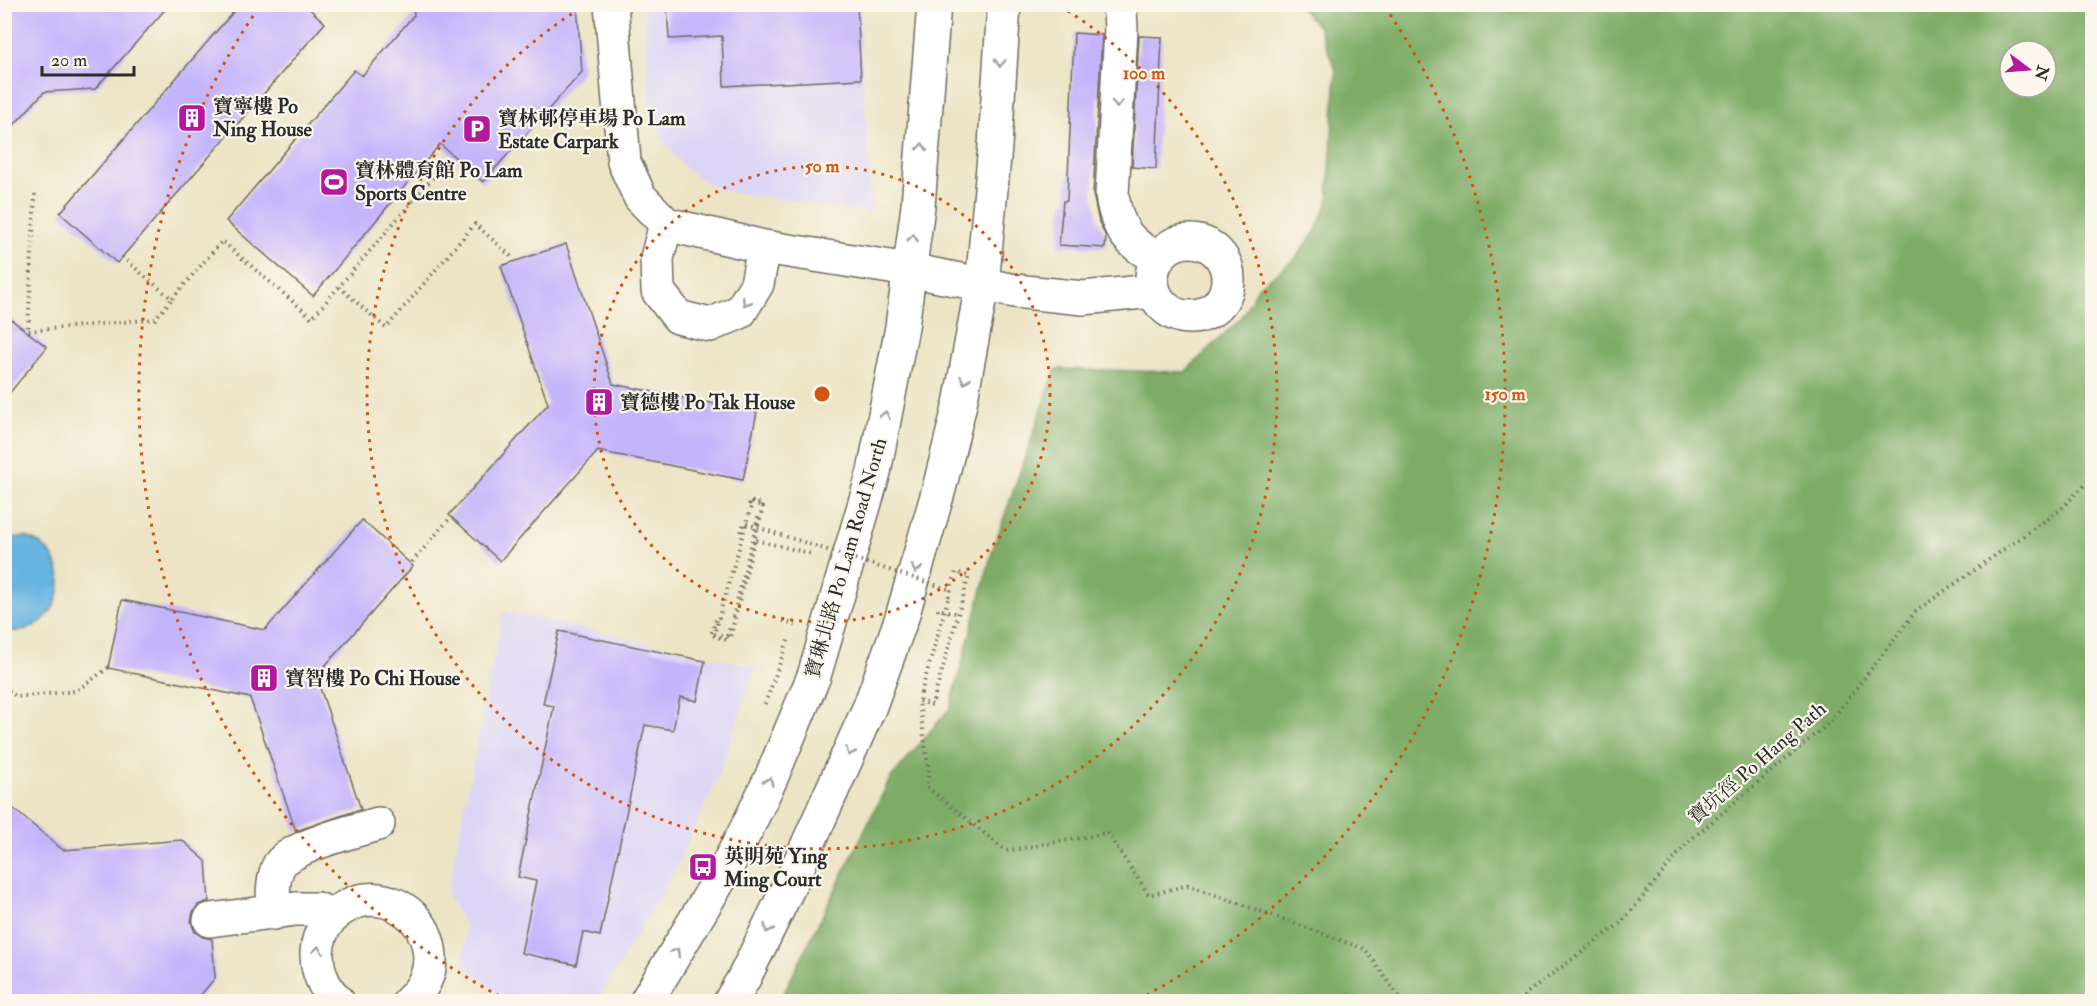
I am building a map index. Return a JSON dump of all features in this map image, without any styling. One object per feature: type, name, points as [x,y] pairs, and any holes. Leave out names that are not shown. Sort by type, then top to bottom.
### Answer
[{"type":"main road","points":[[610,4],[624,162],[640,197],[666,224],[764,247],[909,270],[1015,291],[1083,298],[1153,291]]},
{"type":"main road","name":"寶琳北路 Po Lam Road North","points":[[646,1002],[724,872],[747,828],[814,676],[874,472],[902,327],[918,206],[934,4]]},
{"type":"main road","points":[[730,1002],[791,882],[870,706],[902,617],[939,489],[960,404],[982,285],[995,146],[1004,4]]},
{"type":"main road","points":[[1117,4],[1120,11],[1121,28],[1112,195],[1114,211],[1129,239],[1141,250],[1157,258]]},
{"type":"main road","points":[[666,224],[657,258],[658,291],[678,317],[710,325],[740,312],[757,284],[764,247]]},
{"type":"main road","points":[[1189,240],[1211,246],[1226,264],[1228,287],[1223,299],[1204,315],[1192,318],[1168,311],[1153,291],[1153,268],[1157,258],[1177,242],[1189,240]]},
{"type":"main road","points":[[274,913],[273,885],[278,865],[295,851],[378,824]]},
{"type":"main road","points":[[338,1002],[327,992],[320,978],[316,962],[317,946],[322,931],[334,916],[349,905],[367,900],[385,901],[402,907],[417,919],[426,935],[431,953],[424,997]]},
{"type":"main road","points":[[210,920],[296,909],[317,909],[334,916]]},
{"type":"path","points":[[35,194],[28,331],[155,319],[222,241],[312,318],[442,167]]},
{"type":"path","points":[[339,287],[386,328],[475,225],[514,259]]},
{"type":"path","points":[[122,256],[172,299]]},
{"type":"path","name":"寶坑徑 Po Hang Path","points":[[1521,1002],[1527,993],[1622,922],[1688,842],[1832,721],[1916,611],[2060,510],[2092,477]]},
{"type":"path","points":[[744,525],[711,635],[726,640],[754,530],[762,504],[750,501],[744,525],[714,634],[730,638],[763,506],[752,503],[744,525]]},
{"type":"path","points":[[412,562],[450,518]]},
{"type":"path","points":[[744,525],[754,530]]},
{"type":"path","points":[[744,525],[951,590]]},
{"type":"path","points":[[756,540],[812,554]]},
{"type":"path","points":[[819,558],[822,548]]},
{"type":"path","points":[[918,702],[932,705],[969,576],[956,572],[918,702],[929,773],[926,786],[1006,851],[1107,833],[1149,895],[1188,885],[1365,949],[1403,1002]]},
{"type":"path","points":[[935,618],[938,609],[959,614]]},
{"type":"path","points":[[764,705],[794,624]]},
{"type":"path","points":[[4,687],[17,697],[76,691],[108,668]]},
{"type":"shaded area","points":[[644,5],[862,5],[860,36],[872,213],[718,190],[686,169],[663,141],[650,101]]},
{"type":"shaded area","points":[[503,611],[756,667],[717,779],[676,868],[598,1001],[507,1001],[464,966],[465,925],[447,895]]},
{"type":"green space","points":[[1298,5],[2092,5],[2092,1001],[780,1001],[890,779],[950,708],[993,549],[1056,369],[1185,372],[1242,317],[1258,287],[1295,259],[1315,232],[1328,202],[1336,70],[1318,26]]},
{"type":"water","points":[[27,537],[41,545],[52,556],[58,568],[60,581],[58,594],[54,606],[36,625],[21,631],[5,631],[5,538]]},
{"type":"building","points":[[4,4],[170,4],[95,89],[44,92],[4,136]]},
{"type":"building","name":"寶寧樓 Po Ning House","points":[[240,4],[304,4],[325,23],[117,263],[60,213]]},
{"type":"building","points":[[413,4],[577,4],[582,72],[483,182],[440,144],[313,296],[226,221],[354,70],[362,76],[414,15]]},
{"type":"building","points":[[667,4],[857,4],[861,79],[724,86],[722,36],[669,39]]},
{"type":"building","points":[[1074,33],[1102,35],[1093,194],[1099,222],[1106,237],[1105,248],[1059,245],[1063,201],[1067,201]]},
{"type":"building","points":[[1139,36],[1162,37],[1156,169],[1132,167]]},
{"type":"building","name":"寶德樓 Po Tak House","points":[[566,244],[613,384],[757,412],[743,480],[598,451],[500,561],[449,515],[548,404],[501,266]]},
{"type":"building","points":[[4,314],[47,347],[4,400]]},
{"type":"building","name":"寶智樓 Po Chi House","points":[[362,520],[413,566],[316,676],[361,809],[296,831],[250,698],[108,668],[122,600],[265,630]]},
{"type":"building","points":[[559,631],[705,661],[697,701],[680,697],[673,730],[645,725],[600,936],[583,932],[576,965],[521,953],[536,881],[518,877],[554,706],[543,704]]},
{"type":"building","points":[[4,801],[63,850],[182,840],[206,861],[209,901],[198,905],[193,912],[191,922],[195,932],[212,939],[215,978],[195,1002],[4,1002]]},
{"type":"place","name":"寶寧樓 Po Ning House","points":[[192,118]]},
{"type":"place","name":"寶林邨停車場 Po Lam Estate Carpark","points":[[477,129]]},
{"type":"place","name":"寶林體育館 Po Lam Sports Centre","points":[[334,182]]},
{"type":"place","name":"寶德樓 Po Tak House","points":[[599,402]]},
{"type":"place","name":"寶智樓 Po Chi House","points":[[264,678]]},
{"type":"place","name":"英明苑 Ying Ming Court","points":[[703,867]]}]
